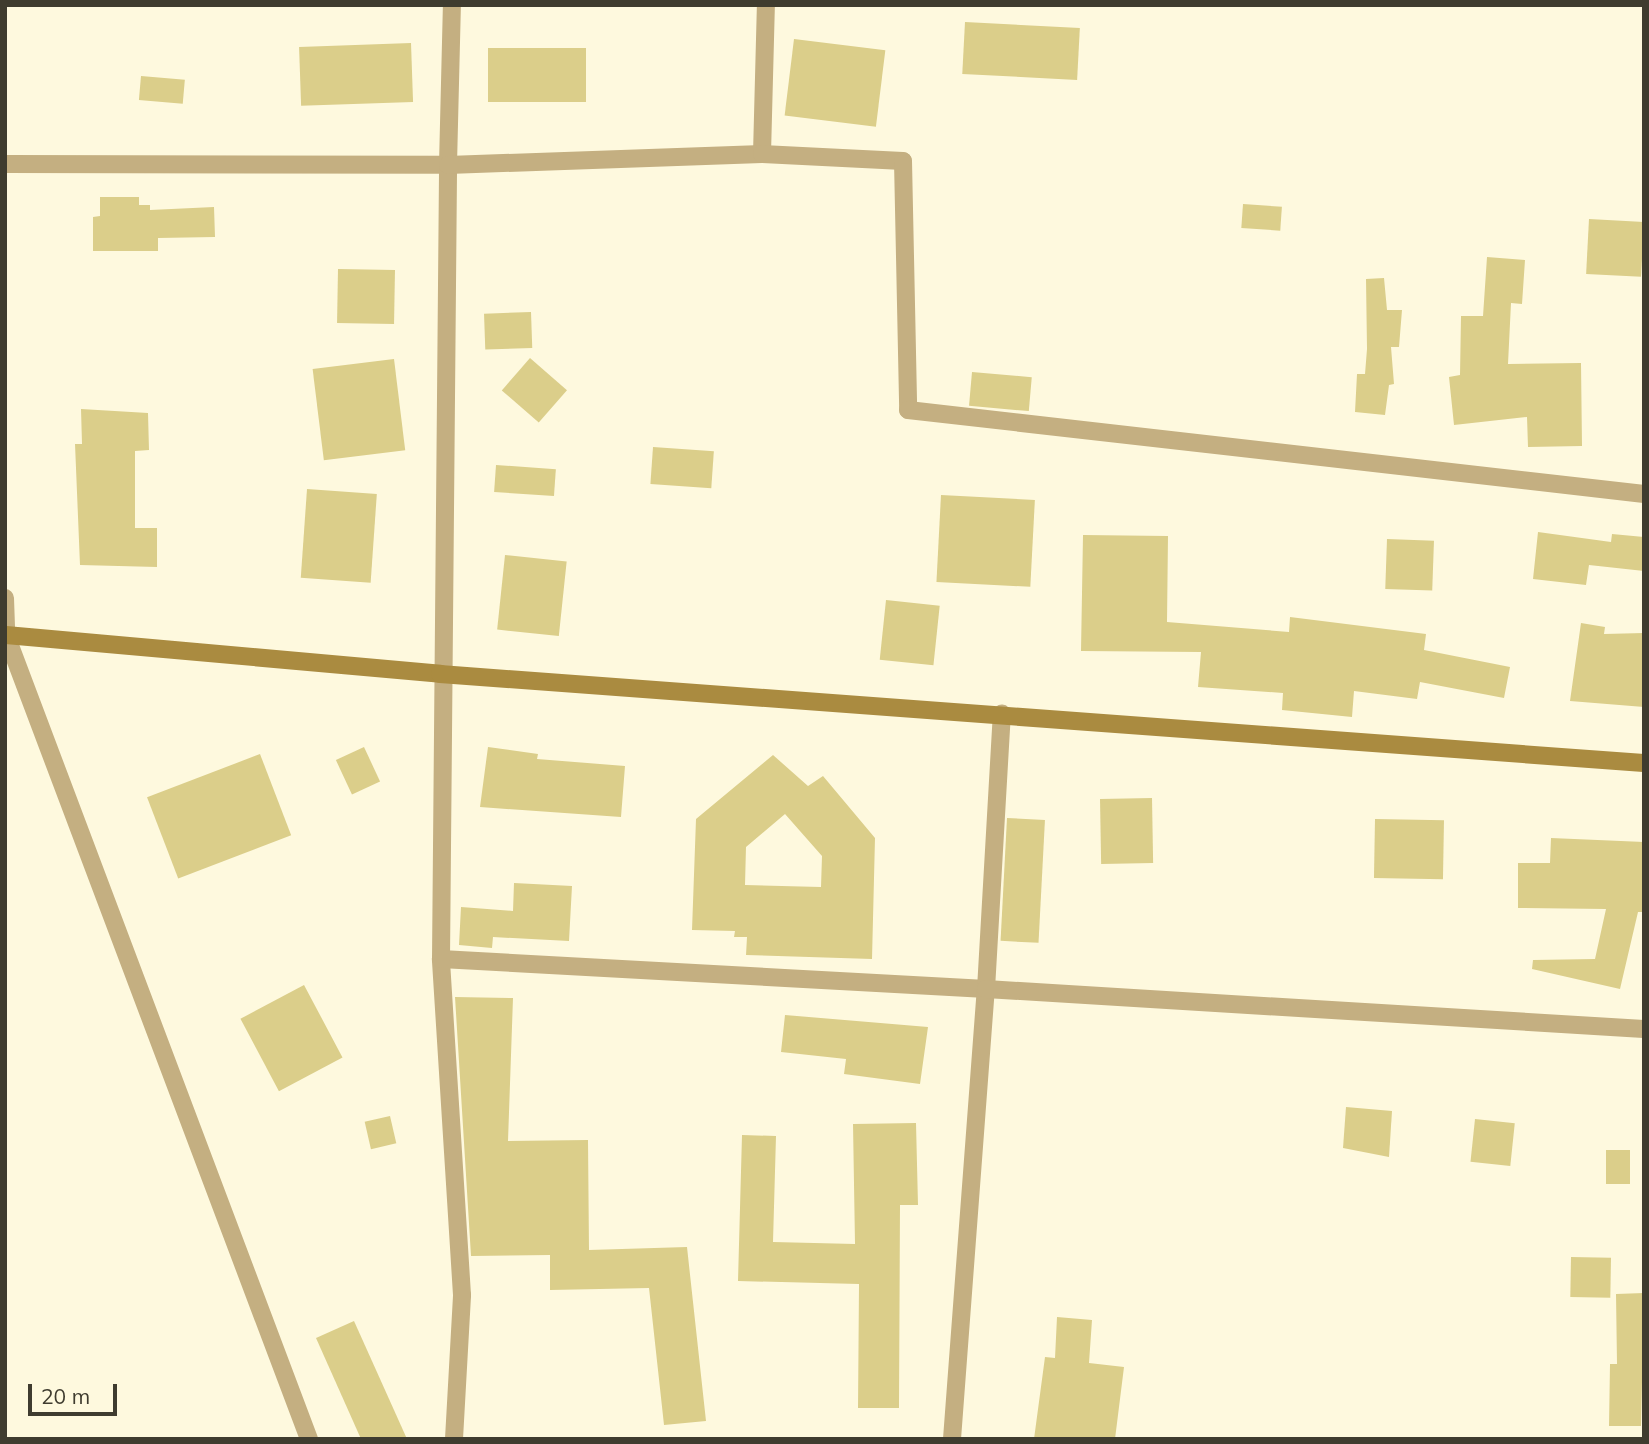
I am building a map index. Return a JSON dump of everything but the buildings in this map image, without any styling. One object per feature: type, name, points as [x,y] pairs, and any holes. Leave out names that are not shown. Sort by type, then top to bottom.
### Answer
[{"type":"main road","points":[[6,634],[440,674],[1002,713],[1644,763]]},
{"type":"street","points":[[452,5],[440,674],[441,959],[462,1295],[454,1439]]},
{"type":"street","points":[[762,154],[766,5]]},
{"type":"street","points":[[5,164],[448,165],[762,154],[904,161],[908,410],[1644,494]]},
{"type":"street","points":[[5,598],[6,634],[309,1439]]},
{"type":"street","points":[[952,1439],[986,989],[1002,713]]},
{"type":"street","points":[[441,959],[1644,1029]]}]
